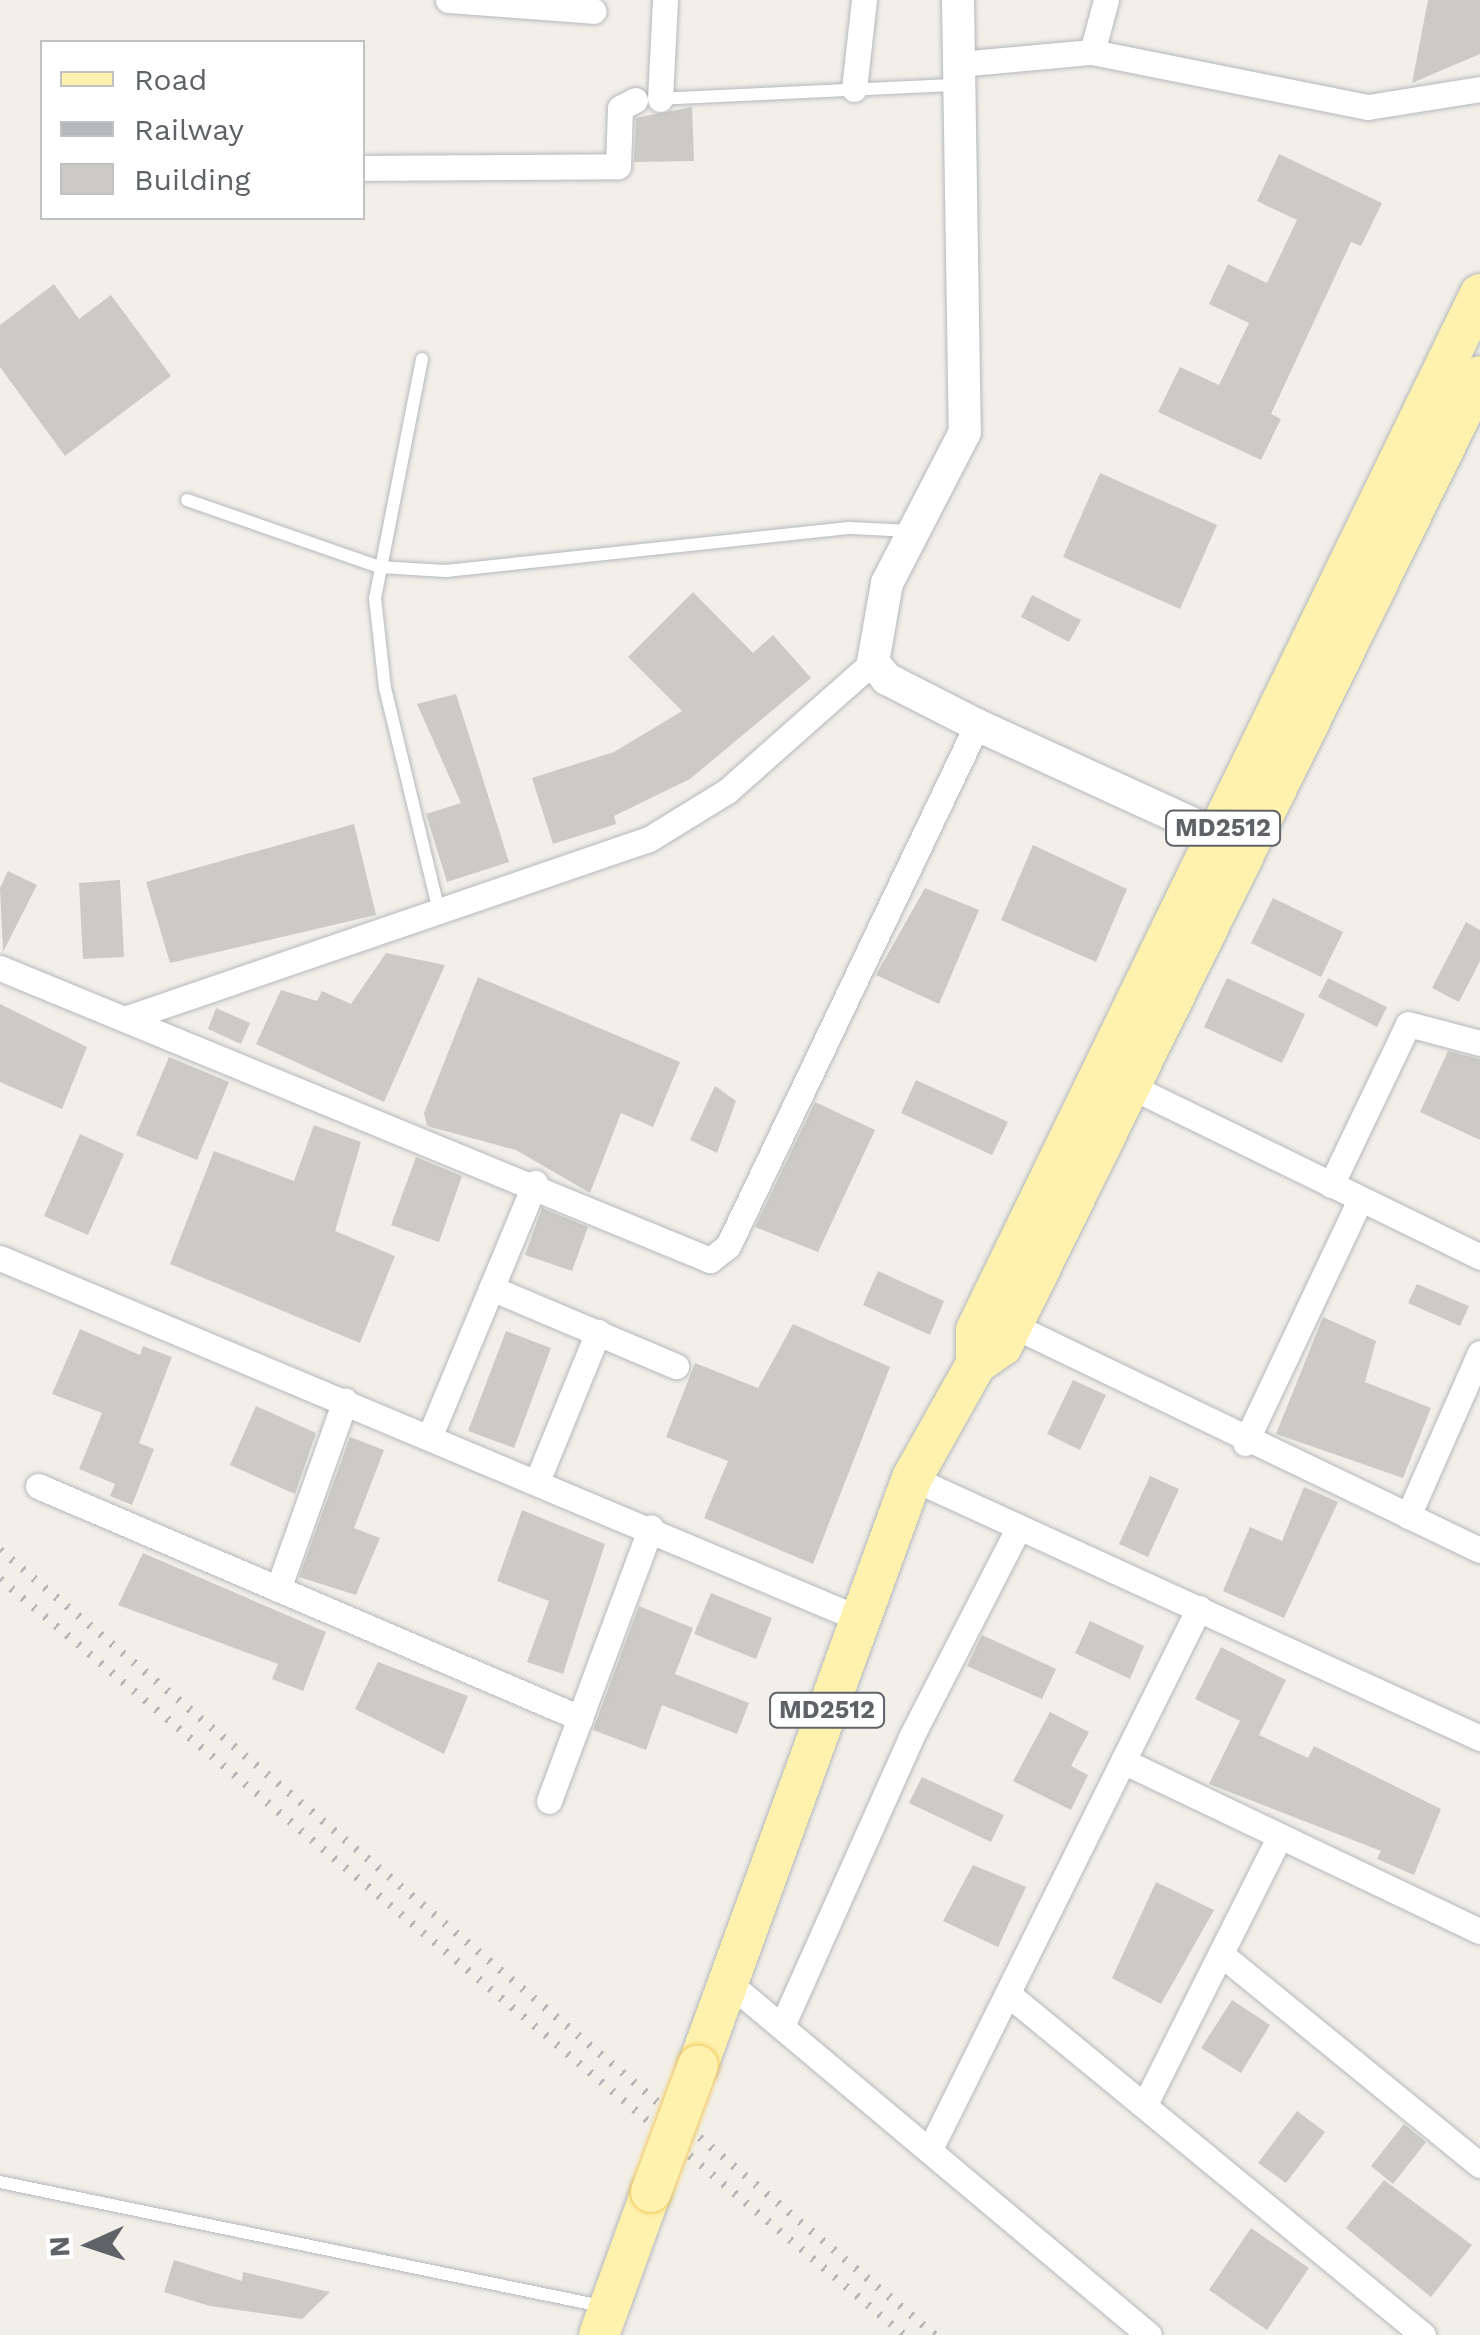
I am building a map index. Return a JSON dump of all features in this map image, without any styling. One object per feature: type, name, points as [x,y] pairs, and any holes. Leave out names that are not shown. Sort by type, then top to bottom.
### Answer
[{"type":"main road","name":"MD2512","points":[[604,2322],[912,1478],[976,1364],[1012,1325],[1134,1088],[1235,843],[1480,294]]},
{"type":"main road","name":"MD2512","points":[[976,1364],[976,1330],[1480,376]]},
{"type":"street","points":[[448,0],[594,12]]},
{"type":"street","points":[[365,168],[618,166],[620,108],[647,100],[665,0]]},
{"type":"street","points":[[854,90],[864,0]]},
{"type":"street","points":[[958,0],[965,432],[875,614],[873,662],[887,679],[978,726],[1235,843]]},
{"type":"street","points":[[1092,52],[1106,0]]},
{"type":"street","points":[[958,74],[1092,52],[1318,102],[1406,106],[1480,89]]},
{"type":"street","points":[[128,1018],[440,918],[650,839],[727,791],[873,662]]},
{"type":"street","points":[[0,968],[536,1183],[700,1258],[721,1256],[978,726]]},
{"type":"street","points":[[1332,1186],[1408,1024],[1480,1043]]},
{"type":"street","points":[[1134,1088],[1480,1257]]},
{"type":"street","points":[[431,1433],[536,1183]]},
{"type":"street","points":[[1245,1443],[1360,1200]]},
{"type":"street","points":[[0,1258],[344,1401],[431,1433],[860,1619]]},
{"type":"street","points":[[492,1288],[676,1366]]},
{"type":"street","points":[[1012,1325],[1245,1443],[1480,1550]]},
{"type":"street","points":[[538,1479],[598,1332]]},
{"type":"street","points":[[1408,1516],[1480,1353]]},
{"type":"street","points":[[278,1589],[344,1401]]},
{"type":"street","points":[[912,1478],[1480,1738]]},
{"type":"street","points":[[38,1486],[580,1718]]},
{"type":"street","points":[[549,1801],[651,1527]]},
{"type":"street","points":[[782,2026],[911,1737],[1020,1527]]},
{"type":"street","points":[[931,2147],[1198,1608]]},
{"type":"street","points":[[1123,1761],[1480,1931]]},
{"type":"street","points":[[1145,2104],[1280,1836]]},
{"type":"street","points":[[1221,1954],[1480,2165]]},
{"type":"street","points":[[728,1982],[931,2147],[1149,2335]]},
{"type":"street","points":[[1008,1994],[1422,2335]]},
{"type":"lane","points":[[647,100],[854,90],[958,74]]},
{"type":"lane","points":[[422,359],[379,567],[385,688],[440,918]]},
{"type":"lane","points":[[187,500],[379,567],[446,570],[851,528],[914,531]]},
{"type":"lane","points":[[0,2182],[604,2322]]},
{"type":"building","points":[[1428,0],[1480,0],[1480,54],[1412,83]]},
{"type":"building","points":[[692,107],[694,161],[634,162],[636,118]]},
{"type":"building","points":[[1279,154],[1382,203],[1361,246],[1351,242],[1271,414],[1281,419],[1261,460],[1158,412],[1180,367],[1219,385],[1249,323],[1209,304],[1228,264],[1267,283],[1297,220],[1257,201]]},
{"type":"building","points":[[54,284],[79,319],[111,295],[171,376],[65,456],[0,367],[0,325]]},
{"type":"building","points":[[1100,473],[1217,525],[1180,609],[1063,557]]},
{"type":"building","points":[[693,592],[753,653],[773,635],[811,678],[690,779],[614,816],[616,824],[553,844],[532,778],[614,752],[682,711],[628,657]]},
{"type":"building","points":[[1032,595],[1081,620],[1069,642],[1021,617]]},
{"type":"building","points":[[456,694],[509,862],[447,882],[426,814],[461,803],[417,704]]},
{"type":"building","points":[[354,824],[376,915],[170,963],[146,882]]},
{"type":"building","points":[[1033,845],[1127,889],[1096,962],[1001,920]]},
{"type":"building","points":[[8,871],[37,885],[3,952],[0,888]]},
{"type":"building","points":[[120,880],[124,957],[83,959],[79,883]]},
{"type":"building","points":[[925,888],[979,910],[939,1004],[876,975]]},
{"type":"building","points":[[1273,898],[1343,932],[1321,977],[1251,943]]},
{"type":"building","points":[[1466,922],[1480,930],[1480,961],[1459,1002],[1432,988]]},
{"type":"building","points":[[386,953],[445,965],[384,1102],[256,1044],[281,990],[317,1001],[322,991],[351,1004]]},
{"type":"building","points":[[478,977],[680,1062],[653,1127],[621,1113],[590,1193],[516,1150],[427,1126],[424,1113]]},
{"type":"building","points":[[1227,978],[1305,1014],[1282,1063],[1204,1027]]},
{"type":"building","points":[[1328,978],[1387,1007],[1377,1027],[1318,997]]},
{"type":"building","points":[[0,1004],[87,1047],[62,1109],[0,1082]]},
{"type":"building","points":[[216,1008],[250,1023],[241,1044],[208,1029]]},
{"type":"building","points":[[1448,1051],[1480,1059],[1480,1140],[1420,1112]]},
{"type":"building","points":[[169,1057],[229,1082],[197,1160],[136,1135]]},
{"type":"building","points":[[916,1080],[1008,1122],[992,1155],[901,1113]]},
{"type":"building","points":[[715,1086],[736,1101],[717,1153],[690,1140]]},
{"type":"building","points":[[815,1102],[875,1130],[818,1252],[755,1227]]},
{"type":"building","points":[[314,1125],[361,1142],[335,1231],[395,1256],[360,1343],[170,1264],[214,1151],[294,1181]]},
{"type":"building","points":[[80,1134],[124,1154],[88,1235],[44,1216]]},
{"type":"building","points":[[416,1157],[462,1176],[439,1242],[391,1225]]},
{"type":"building","points":[[542,1208],[588,1227],[572,1271],[525,1255]]},
{"type":"building","points":[[878,1271],[944,1301],[930,1335],[863,1305]]},
{"type":"building","points":[[1417,1284],[1469,1306],[1460,1326],[1408,1303]]},
{"type":"building","points":[[1323,1317],[1376,1341],[1365,1382],[1431,1408],[1403,1478],[1276,1434]]},
{"type":"building","points":[[793,1324],[890,1367],[813,1564],[704,1518],[728,1461],[666,1437],[695,1363],[758,1388]]},
{"type":"building","points":[[80,1329],[140,1355],[143,1346],[172,1357],[139,1443],[154,1449],[132,1505],[110,1496],[115,1484],[79,1469],[102,1413],[52,1394]]},
{"type":"building","points":[[506,1331],[551,1348],[514,1448],[468,1431]]},
{"type":"building","points":[[1073,1380],[1106,1395],[1080,1450],[1047,1434]]},
{"type":"building","points":[[256,1406],[316,1433],[295,1494],[230,1465]]},
{"type":"building","points":[[350,1437],[384,1450],[354,1528],[380,1538],[356,1595],[299,1577]]},
{"type":"building","points":[[1150,1476],[1179,1489],[1148,1557],[1119,1544]]},
{"type":"building","points":[[1304,1487],[1338,1502],[1284,1618],[1223,1591],[1250,1527],[1282,1541]]},
{"type":"building","points":[[522,1510],[605,1544],[563,1674],[527,1662],[549,1601],[497,1581]]},
{"type":"building","points":[[143,1553],[326,1632],[303,1691],[272,1679],[278,1664],[118,1605]]},
{"type":"building","points":[[711,1593],[772,1618],[756,1659],[694,1634]]},
{"type":"building","points":[[639,1606],[693,1628],[675,1674],[749,1703],[737,1734],[662,1705],[646,1750],[593,1730]]},
{"type":"building","points":[[1090,1621],[1144,1646],[1130,1679],[1075,1653]]},
{"type":"building","points":[[982,1635],[1056,1669],[1042,1699],[967,1666]]},
{"type":"building","points":[[1221,1647],[1286,1680],[1259,1735],[1308,1758],[1314,1746],[1441,1809],[1414,1875],[1377,1859],[1381,1851],[1209,1784],[1240,1721],[1195,1699]]},
{"type":"building","points":[[378,1662],[468,1696],[444,1754],[355,1709]]},
{"type":"building","points":[[1050,1712],[1089,1732],[1071,1766],[1088,1775],[1071,1810],[1013,1781]]},
{"type":"building","points":[[922,1777],[1004,1815],[991,1842],[909,1803]]},
{"type":"building","points":[[973,1865],[1026,1887],[998,1947],[943,1921]]},
{"type":"building","points":[[1156,1882],[1214,1910],[1161,2004],[1112,1978]]},
{"type":"building","points":[[1232,2000],[1270,2025],[1241,2073],[1201,2048]]},
{"type":"building","points":[[1297,2111],[1325,2132],[1286,2183],[1258,2163]]},
{"type":"building","points":[[1404,2124],[1426,2142],[1393,2184],[1371,2166]]},
{"type":"building","points":[[1384,2180],[1472,2245],[1431,2297],[1346,2228]]},
{"type":"building","points":[[1251,2228],[1309,2268],[1267,2330],[1209,2290]]},
{"type":"building","points":[[174,2260],[242,2281],[243,2272],[330,2292],[302,2319],[210,2306],[164,2292]]},
{"type":"railway","points":[[0,1550],[935,2335]]},
{"type":"railway","points":[[0,1579],[904,2335]]}]
